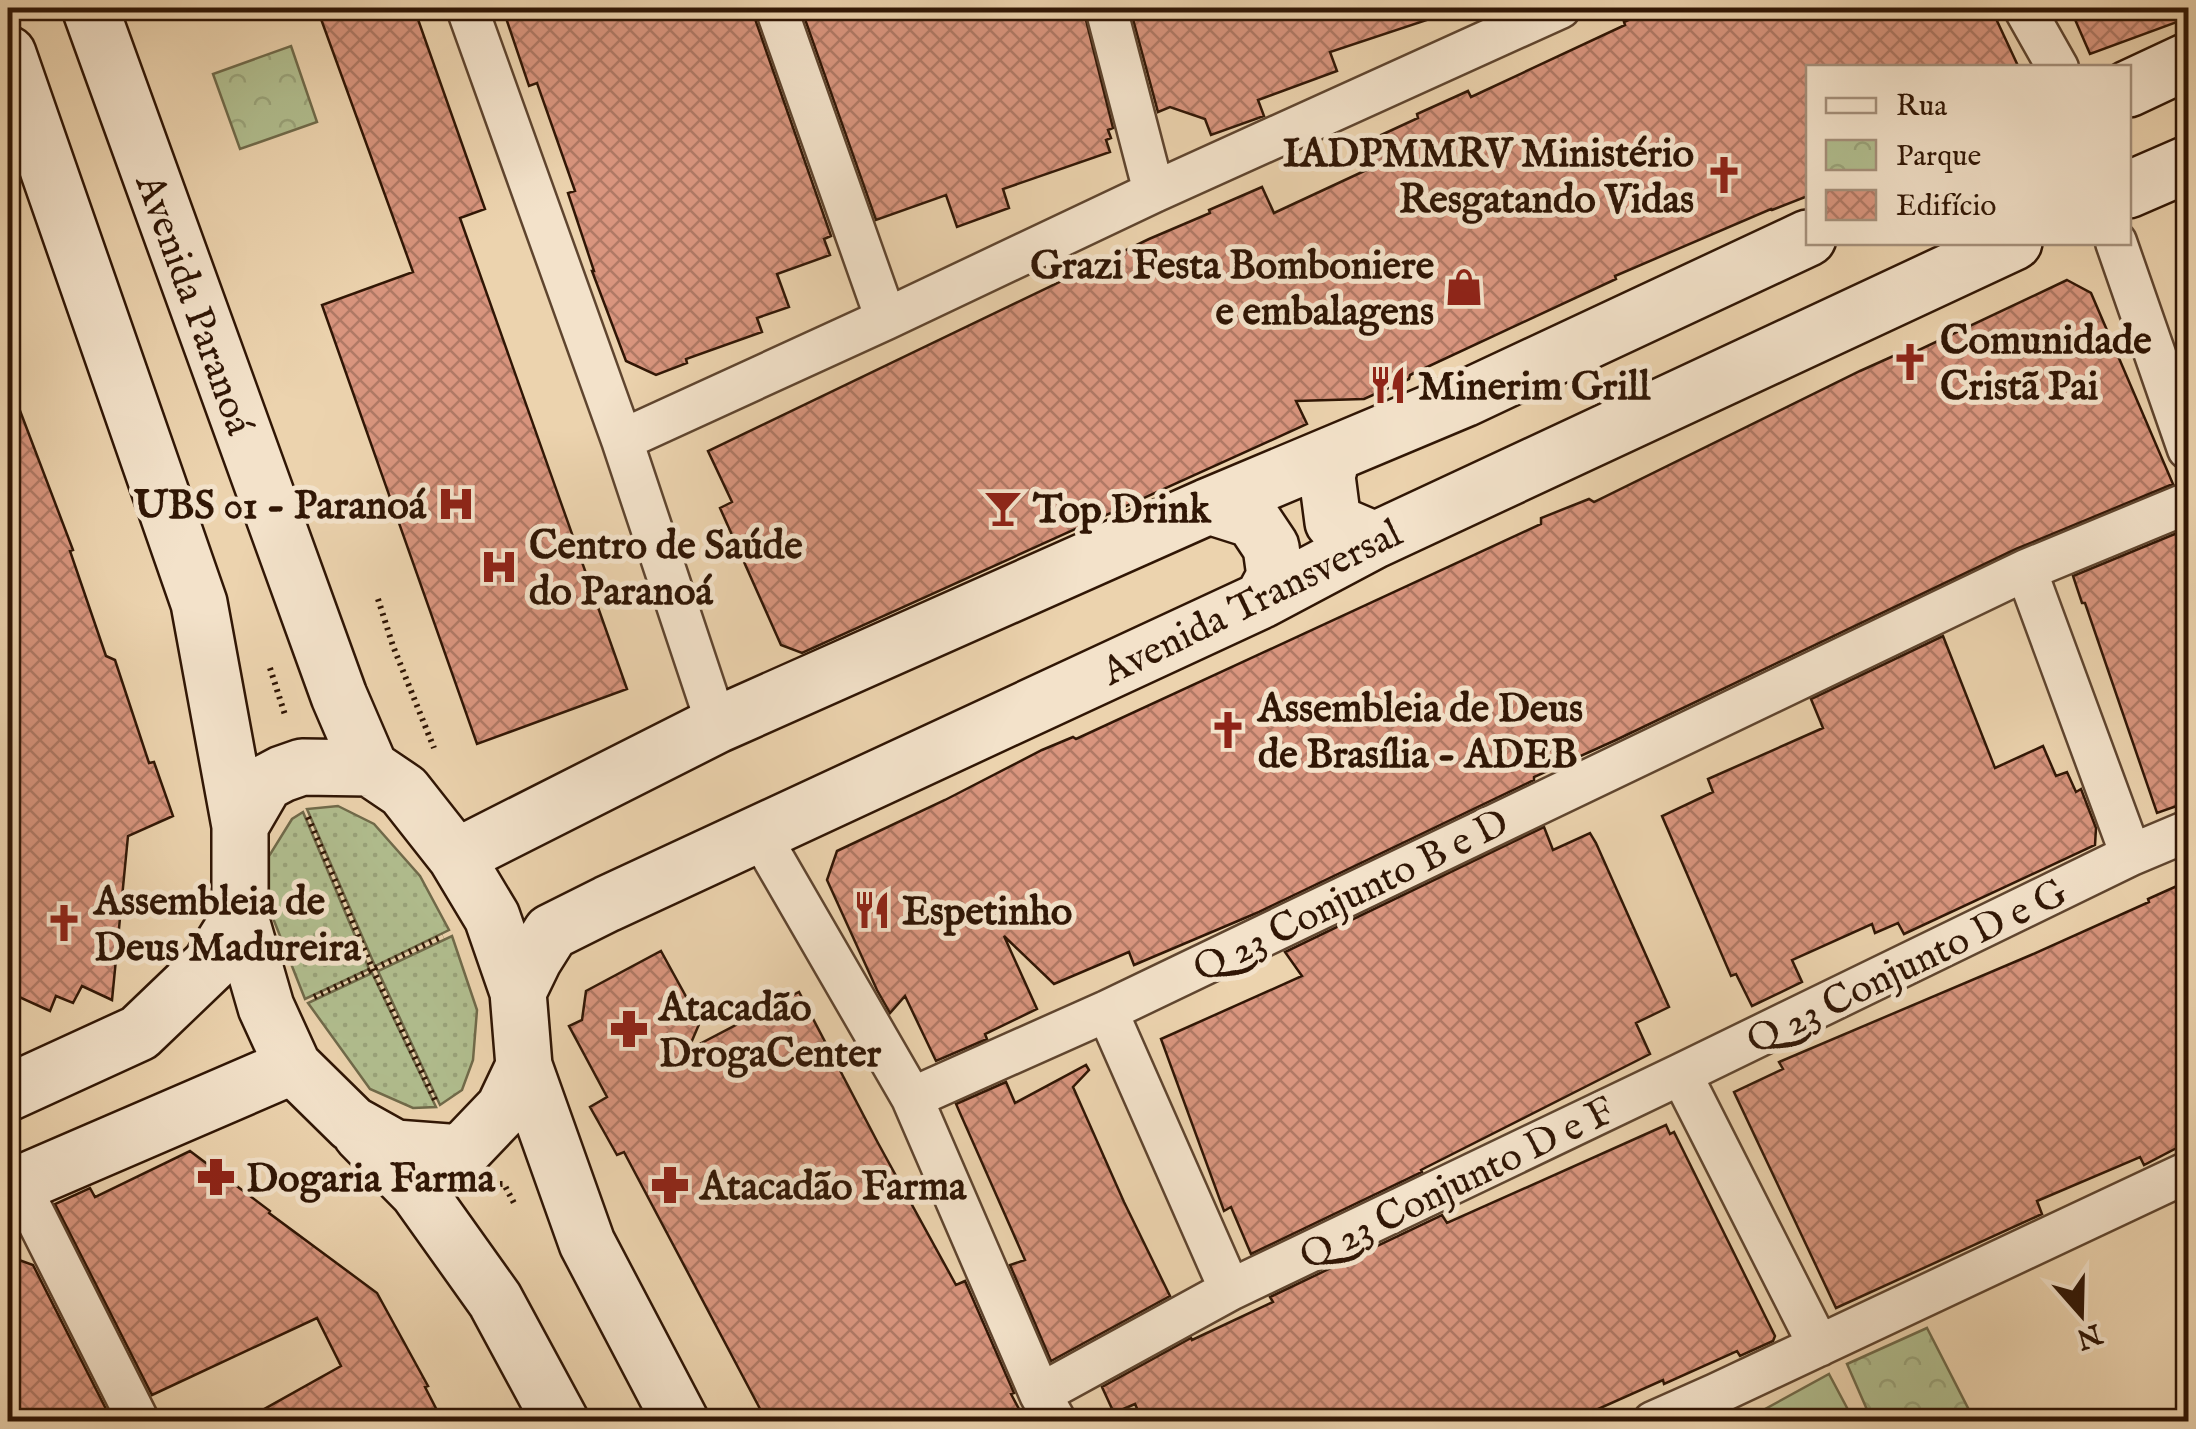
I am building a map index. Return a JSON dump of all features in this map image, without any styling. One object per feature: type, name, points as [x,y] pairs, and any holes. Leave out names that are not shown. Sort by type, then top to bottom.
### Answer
[{"type":"street","name":"Avenida Paranoá","points":[[90,8],[332,678],[370,768]]},
{"type":"street","points":[[467,8],[622,440],[718,724]]},
{"type":"street","points":[[776,8],[886,319]]},
{"type":"street","points":[[1106,8],[1154,192]]},
{"type":"street","points":[[622,440],[1154,192],[1480,25],[1560,8]]},
{"type":"street","points":[[2024,8],[2056,65]]},
{"type":"street","points":[[8,54],[199,603],[240,826],[240,917],[266,1007],[293,1066],[418,1192],[495,1300],[562,1422]]},
{"type":"street","points":[[2131,88],[2188,62]]},
{"type":"street","points":[[2131,189],[2188,164]]},
{"type":"street","points":[[456,857],[718,724],[1209,506],[1464,398],[1806,239]]},
{"type":"street","name":"Avenida Transversal","points":[[518,992],[552,932],[758,832],[1262,600],[1375,540],[2008,245]]},
{"type":"street","points":[[2117,245],[2188,449]]},
{"type":"street","points":[[1333,454],[1327,476],[1334,522],[1375,540]]},
{"type":"street","name":"Q 23 Conjunto B e D","points":[[912,1098],[1107,1010],[2026,570],[2188,503]]},
{"type":"street","points":[[1209,506],[1254,520],[1271,546],[1275,576],[1262,600]]},
{"type":"street","points":[[2026,570],[2131,856]]},
{"type":"street","points":[[240,826],[264,783],[282,774],[302,767],[370,768],[404,791],[456,857],[492,917],[518,992],[524,1066],[587,1243],[681,1422]]},
{"type":"street","name":"Q 23 Conjunto D e G","points":[[1681,1074],[2188,830]]},
{"type":"street","points":[[758,832],[912,1098],[1048,1408]]},
{"type":"street","points":[[8,1093],[139,1033],[210,964],[240,917]]},
{"type":"street","points":[[1107,1010],[1230,1290]]},
{"type":"street","points":[[139,1422],[13,1186],[293,1066]]},
{"type":"street","points":[[352,1124],[395,1148],[461,1153],[504,1108],[524,1066]]},
{"type":"street","points":[[1681,1074],[1819,1346]]},
{"type":"street","name":"Q 23 Conjunto D e F","points":[[1048,1408],[1230,1290],[1681,1074]]},
{"type":"street","points":[[1652,1422],[1724,1408],[1819,1346],[2188,1172]]},
{"type":"path","points":[[378,598],[393,646],[438,754]]},
{"type":"path","points":[[266,1007],[304,1002],[492,917]]},
{"type":"green space","points":[[291,46],[317,122],[240,149],[213,74]]},
{"type":"green space","points":[[338,806],[374,824],[420,876],[449,930],[375,966],[307,809]]},
{"type":"green space","points":[[303,812],[369,969],[305,999],[269,908],[269,856],[292,819]]},
{"type":"green space","points":[[452,936],[477,1010],[473,1060],[462,1090],[440,1105],[378,971]]},
{"type":"green space","points":[[372,973],[436,1107],[413,1108],[370,1089],[308,1003]]},
{"type":"green space","points":[[1927,1328],[1970,1412],[1949,1421],[1872,1421],[1847,1364]]},
{"type":"green space","points":[[1829,1374],[1854,1421],[1760,1421],[1756,1414]]},
{"type":"building","name":"Centro de Saúde do Paranoá","points":[[317,8],[414,8],[485,209],[460,218],[627,689],[477,744],[322,305],[413,272]]},
{"type":"building","points":[[537,8],[753,8],[831,236],[824,239],[830,255],[777,274],[789,307],[757,318],[762,332],[686,359],[687,363],[656,375],[626,361],[568,193],[575,191],[537,83],[529,86],[506,18]]},
{"type":"building","points":[[801,8],[1083,8],[1113,128],[1108,130],[1111,138],[1106,140],[1110,152],[1003,189],[1009,208],[957,227],[946,195],[876,220]]},
{"type":"building","points":[[1130,8],[1441,8],[1442,15],[1330,52],[1337,71],[1258,100],[1264,116],[1211,135],[1205,119],[1170,107],[1158,112]]},
{"type":"building","points":[[1655,8],[1991,8],[2018,65],[1806,65],[1806,197],[1615,276],[1616,279],[1364,399],[1296,401],[1307,424],[802,653],[781,645],[720,508],[732,502],[708,451],[1262,187],[1274,213],[1375,166],[1366,142],[1418,118],[1417,114],[1468,91],[1471,97],[1625,25],[1624,22]]},
{"type":"building","points":[[2070,8],[2188,8],[2188,18],[2090,54]]},
{"type":"building","points":[[2067,280],[2091,293],[2173,484],[2016,549],[1259,912],[1134,965],[1129,952],[1054,984],[1004,936],[1037,1009],[985,1034],[987,1039],[936,1061],[905,996],[890,1013],[827,880],[837,851],[1042,750],[1076,739],[1541,524],[1541,518],[1589,499],[1594,502],[1860,371],[1900,353],[1902,358]]},
{"type":"building","points":[[11,387],[73,550],[70,551],[106,656],[115,660],[149,763],[154,762],[173,816],[128,836],[112,1000],[82,986],[73,1003],[56,996],[50,1011],[8,992]]},
{"type":"building","points":[[2182,531],[2188,549],[2188,802],[2157,813],[2073,576]]},
{"type":"building","points":[[1943,636],[1995,768],[2043,746],[2056,776],[2067,772],[2076,792],[2081,789],[2096,828],[2095,845],[1904,934],[1898,923],[1875,933],[1872,924],[1792,960],[1802,982],[1752,1006],[1736,974],[1731,976],[1662,816],[1713,792],[1708,779],[1823,728],[1811,699]]},
{"type":"building","points":[[1544,827],[1553,850],[1590,833],[1596,843],[1669,1007],[1636,1023],[1650,1054],[1422,1172],[1251,1254],[1231,1207],[1224,1211],[1161,1039],[1302,976],[1285,952]]},
{"type":"building","points":[[2188,881],[2188,1142],[2144,1165],[2140,1157],[2037,1201],[2042,1214],[1836,1308],[1734,1092],[1783,1069],[1779,1062],[2031,955]]},
{"type":"building","points":[[661,951],[700,1022],[688,1050],[799,992],[956,1285],[965,1281],[1026,1422],[767,1422],[624,1152],[617,1155],[590,1107],[607,1097],[569,1026],[582,1020],[586,991]]},
{"type":"building","points":[[1086,1065],[1089,1070],[1073,1087],[1170,1296],[1051,1361],[1010,1265],[1025,1260],[956,1104],[1006,1082],[1015,1103]]},
{"type":"building","points":[[1666,1125],[1670,1134],[1674,1132],[1775,1336],[1773,1341],[1740,1356],[1737,1351],[1664,1384],[1663,1380],[1569,1422],[1143,1422],[1135,1404],[1114,1413],[1102,1387],[1191,1338],[1273,1302],[1270,1297],[1442,1215],[1447,1223]]},
{"type":"building","points":[[190,1151],[377,1293],[428,1386],[425,1387],[443,1422],[241,1422],[341,1366],[317,1318],[152,1395],[55,1204],[90,1188],[95,1197]]},
{"type":"building","points":[[8,1256],[33,1265],[109,1415],[95,1422],[8,1422]]},
{"type":"place","name":"IADPMMRV Ministério Resgatando Vidas","points":[[1724,175]]},
{"type":"place","name":"Grazi Festa Bomboniere e embalagens","points":[[1464,287]]},
{"type":"place","name":"Comunidade Cristã Pai","points":[[1910,362]]},
{"type":"place","name":"Minerim Grill","points":[[1388,385]]},
{"type":"place","name":"UBS 01 - Paranoá","points":[[456,504]]},
{"type":"place","name":"Top Drink","points":[[1003,508]]},
{"type":"place","name":"Centro de Saúde do Paranoá","points":[[499,567]]},
{"type":"place","name":"Assembleia de Deus de Brasília - ADEB","points":[[1228,730]]},
{"type":"place","name":"Espetinho","points":[[872,910]]},
{"type":"place","name":"Assembleia de Deus Madureira","points":[[64,923]]},
{"type":"place","name":"Atacadão DrogaCenter","points":[[629,1029]]},
{"type":"place","name":"Dogaria Farma","points":[[216,1177]]},
{"type":"place","name":"Atacadão Farma","points":[[670,1185]]}]
